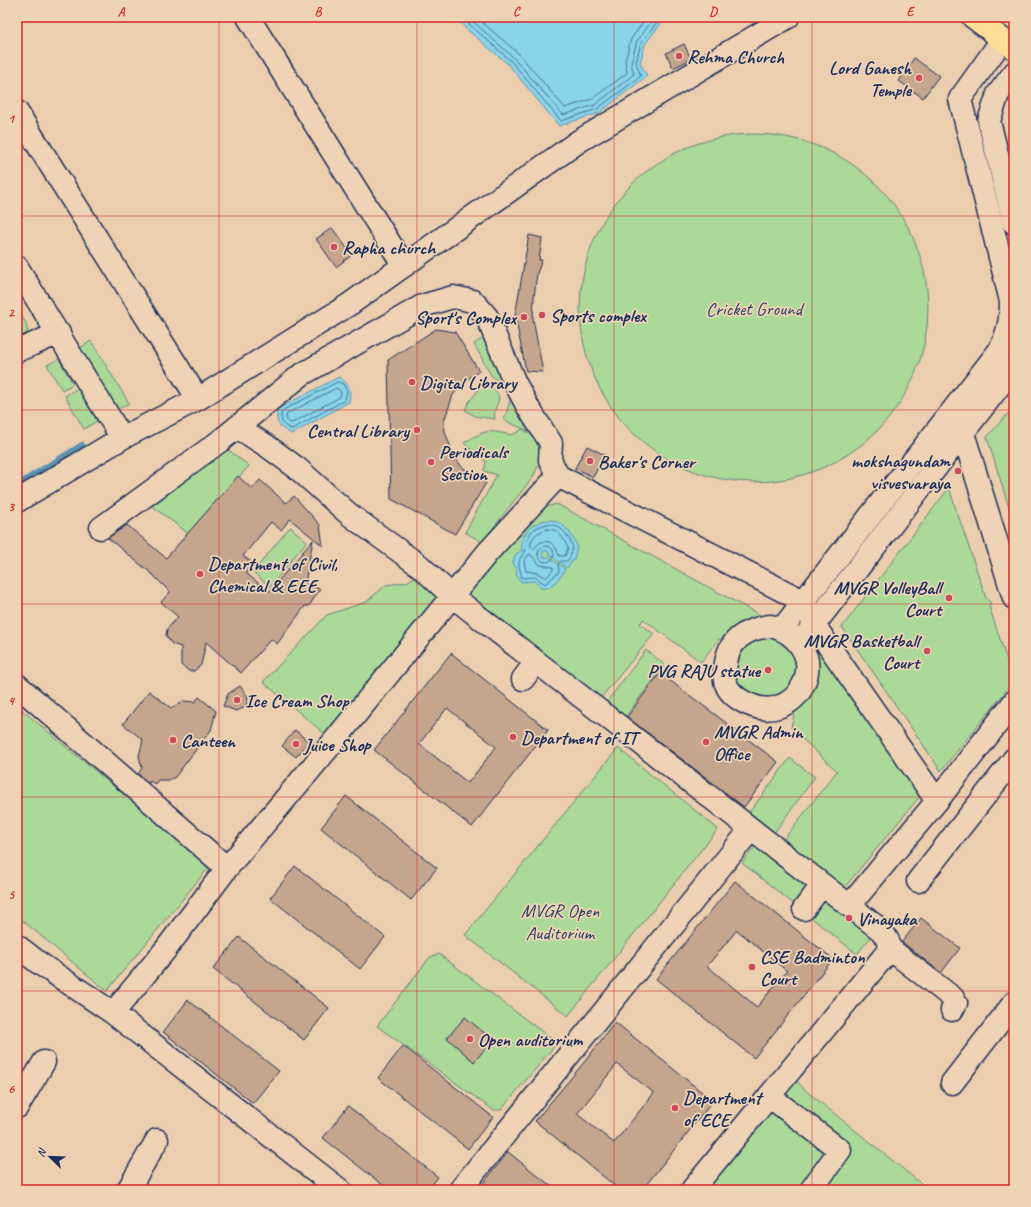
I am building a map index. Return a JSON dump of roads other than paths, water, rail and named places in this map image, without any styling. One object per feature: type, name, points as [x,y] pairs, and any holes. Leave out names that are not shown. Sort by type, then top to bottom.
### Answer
[{"type":"main road","points":[[973,17],[1008,44]]},
{"type":"street","points":[[248,17],[404,266]]},
{"type":"street","points":[[17,501],[122,438],[198,399],[350,304],[579,141],[788,17]]},
{"type":"street","points":[[782,629],[805,602],[999,351],[1008,334],[1011,316],[1011,301],[960,99],[1008,44]]},
{"type":"street","points":[[1014,73],[998,94],[989,120],[1014,223]]},
{"type":"street","points":[[17,112],[198,399]]},
{"type":"street","points":[[17,267],[59,332],[122,438]]},
{"type":"street","points":[[101,528],[237,427],[301,375],[422,306],[453,297],[473,301],[487,317],[515,383],[528,409],[552,443],[550,460],[558,476],[805,602],[814,625],[937,801]]},
{"type":"street","points":[[17,351],[59,332]]},
{"type":"street","points":[[800,643],[1014,367]]},
{"type":"street","points":[[237,427],[267,446],[297,468],[350,515],[420,566],[530,670],[751,829],[882,931],[888,941],[890,949],[953,998],[956,1003],[952,1010]]},
{"type":"street","points":[[963,433],[1014,598]]},
{"type":"street","points":[[113,1013],[166,949],[227,868],[330,746],[488,552],[558,476]]},
{"type":"street","points":[[771,626],[782,629],[792,635],[800,643],[806,654],[808,664],[806,677],[802,688],[795,698],[785,705],[762,709],[750,706],[740,699],[725,682],[727,656],[739,637],[749,630],[771,626]]},
{"type":"street","points":[[17,685],[227,868]]},
{"type":"street","points":[[850,905],[937,801],[1014,702]]},
{"type":"street","points":[[918,881],[1014,759]]},
{"type":"street","points":[[460,1190],[751,829]]},
{"type":"street","points":[[804,909],[822,885]]},
{"type":"street","points":[[17,946],[39,963],[113,1013],[340,1190]]},
{"type":"street","points":[[692,1190],[890,949]]},
{"type":"street","points":[[952,1083],[1014,1003]]},
{"type":"street","points":[[17,1107],[44,1062]]},
{"type":"street","points":[[768,1096],[840,1150],[811,1190]]},
{"type":"street","points":[[128,1190],[157,1140]]},
{"type":"water","points":[[456,17],[666,17],[645,44],[640,63],[647,76],[599,113],[559,126],[508,64],[465,28]]},
{"type":"water","points":[[339,377],[348,385],[350,394],[349,402],[292,434],[281,427],[277,418],[277,409]]},
{"type":"water","points":[[546,520],[557,522],[566,528],[577,546],[574,559],[567,568],[550,555],[548,551],[543,551],[543,557],[549,557],[565,569],[552,585],[541,588],[534,581],[521,582],[517,577],[516,568],[513,563],[515,555],[522,550],[523,539],[528,530],[536,524]]},
{"type":"waterway","points":[[17,485],[82,445]]},
{"type":"place","name":"Rehma Church","points":[[679,56]]},
{"type":"place","name":"Lord Ganesh Temple","points":[[919,78]]},
{"type":"place","name":"Rapha church","points":[[334,247]]},
{"type":"place","name":"Sports complex","points":[[542,315]]},
{"type":"place","name":"Sport's Complex","points":[[524,317]]},
{"type":"place","name":"Digital Library","points":[[412,382]]},
{"type":"place","name":"Central Library","points":[[417,430]]},
{"type":"place","name":"Baker's Corner","points":[[590,461]]},
{"type":"place","name":"Periodicals Section","points":[[431,462]]},
{"type":"place","name":"mokshagundam visvesvaraya","points":[[958,471]]},
{"type":"place","name":"Department of Civil, Chemical & EEE","points":[[200,574]]},
{"type":"place","name":"MVGR VolleyBall Court","points":[[949,598]]},
{"type":"place","name":"MVGR Basketball Court","points":[[927,651]]},
{"type":"place","name":"PVG RAJU statue","points":[[768,670]]},
{"type":"place","name":"Ice Cream Shop","points":[[237,700]]},
{"type":"place","name":"Department of IT","points":[[513,737]]},
{"type":"place","name":"Canteen","points":[[173,740]]},
{"type":"place","name":"MVGR Admin Office","points":[[706,742]]},
{"type":"place","name":"Juice Shop","points":[[296,744]]},
{"type":"place","name":"Vinayaka","points":[[849,918]]},
{"type":"place","name":"CSE Badminton Court","points":[[752,967]]},
{"type":"place","name":"Open auditorium","points":[[470,1039]]},
{"type":"place","name":"Department of ECE","points":[[675,1108]]},
{"type":"park label","name":"Cricket Ground","points":[[754,308]]},
{"type":"park label","name":"MVGR Open Auditorium","points":[[560,921]]}]
